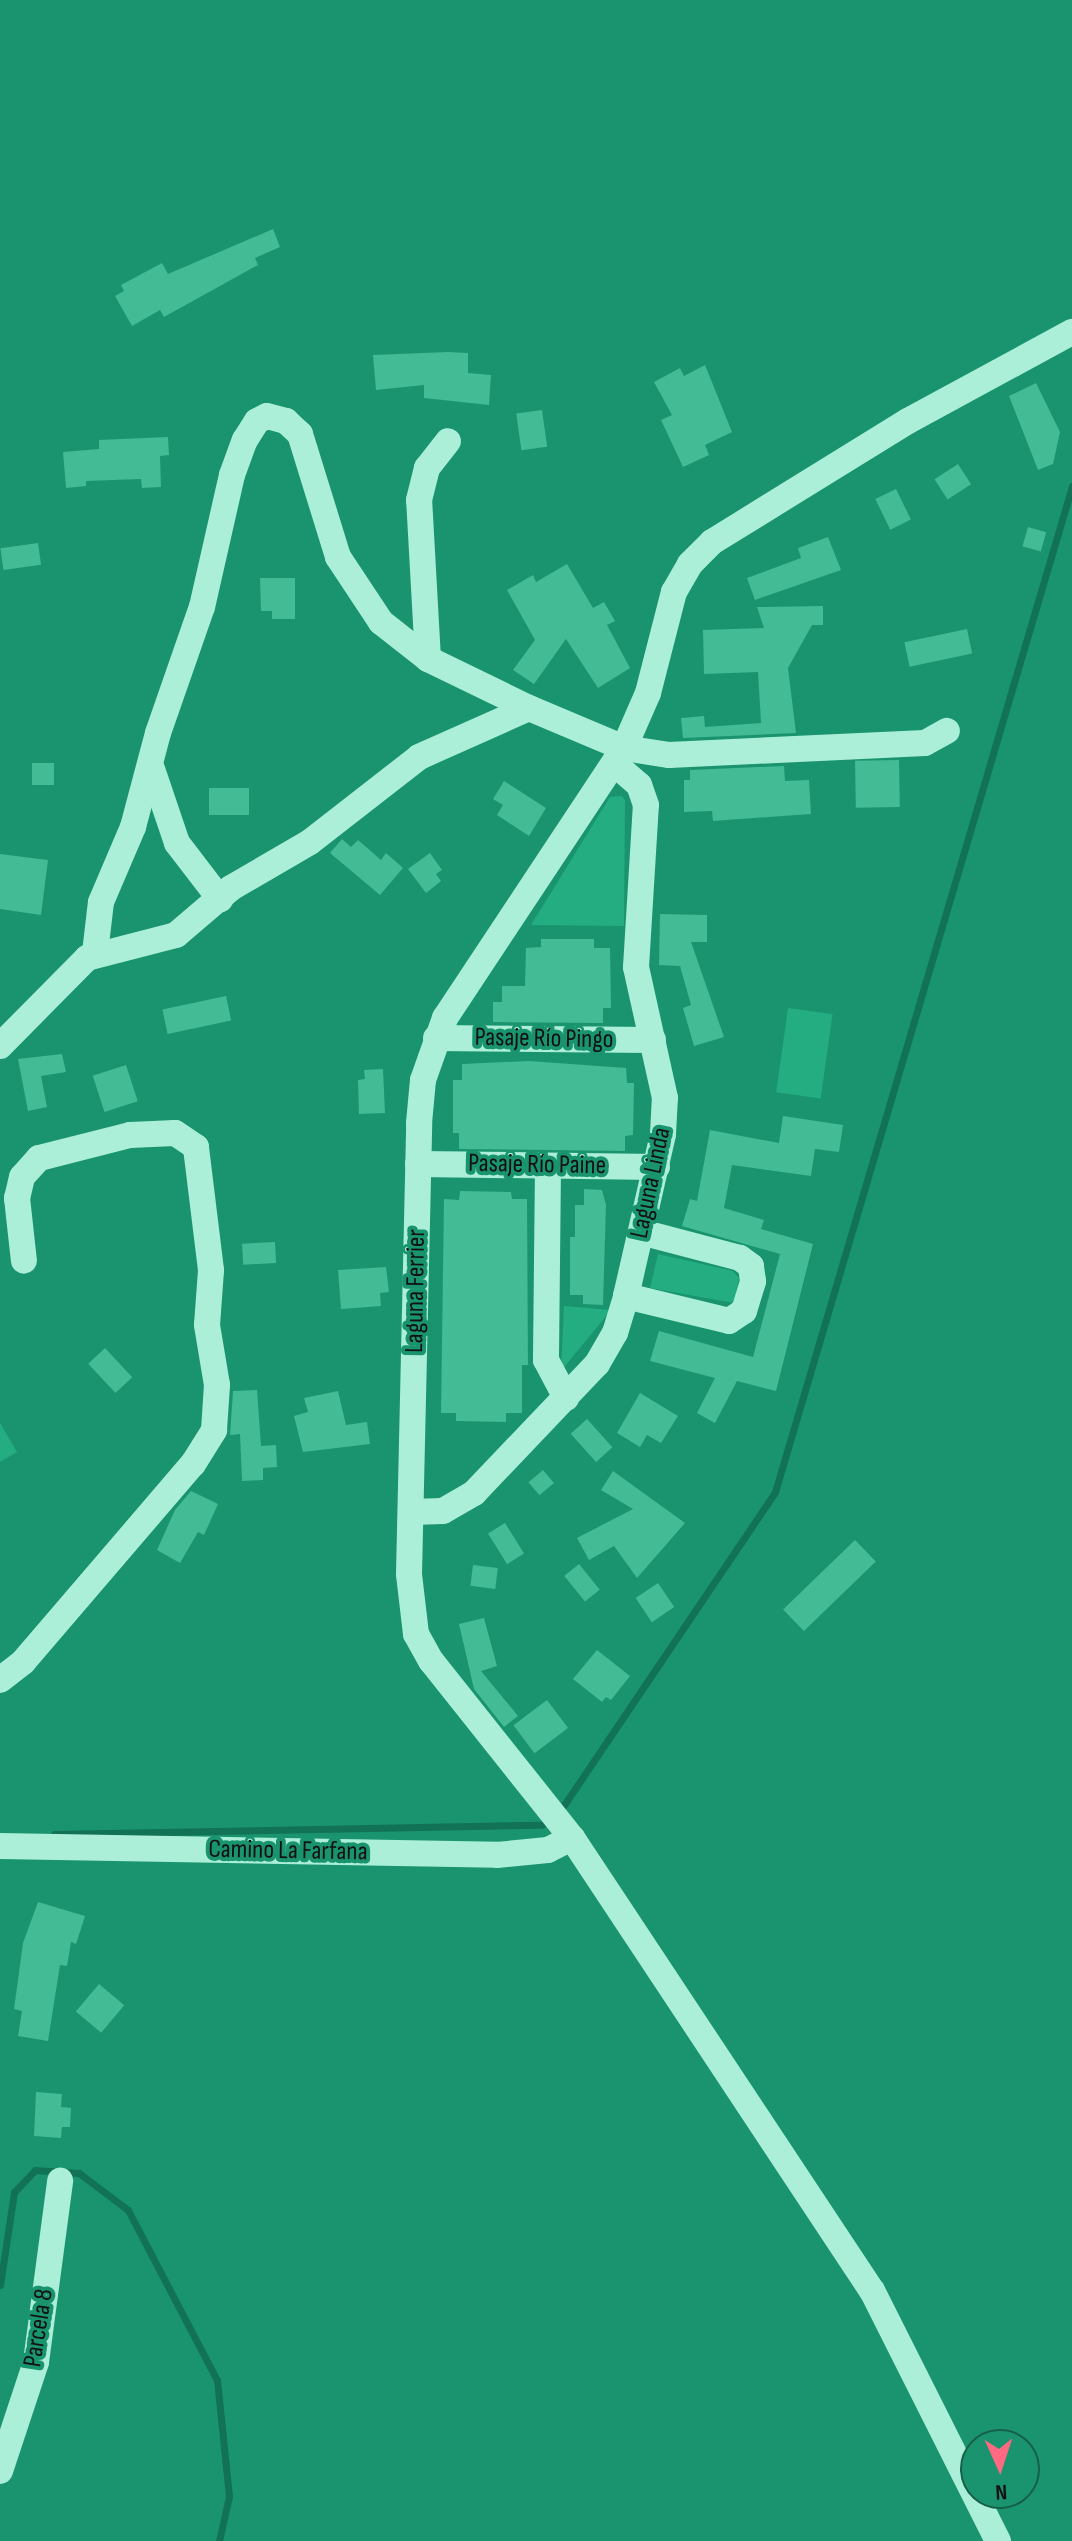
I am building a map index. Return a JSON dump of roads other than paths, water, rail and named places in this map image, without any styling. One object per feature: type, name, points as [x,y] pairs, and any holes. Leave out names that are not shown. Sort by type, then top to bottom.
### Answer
[{"type":"street","name":"Laguna Ferrier","points":[[998,2541],[872,2291],[572,1838],[431,1661],[416,1634],[409,1606],[420,1100],[436,1038],[619,755],[648,693],[674,592],[701,552],[908,421],[1072,332]]},
{"type":"street","points":[[95,953],[105,888],[129,836],[202,607],[232,475],[245,440],[262,418],[286,421],[300,434],[329,533],[350,579],[381,622],[428,659],[619,755],[925,743],[947,731]]},
{"type":"street","points":[[428,659],[419,500],[427,468],[448,441]]},
{"type":"street","points":[[0,1046],[95,953],[176,935],[220,899],[319,836],[419,757],[529,708]]},
{"type":"street","name":"Laguna Linda","points":[[411,1512],[443,1511],[467,1499],[566,1398],[606,1351],[626,1296],[657,1167],[665,1098],[636,967],[646,805],[639,785],[619,755]]},
{"type":"street","points":[[151,765],[177,843],[220,899]]},
{"type":"street","name":"Pasaje Río Pingo","points":[[436,1038],[653,1040]]},
{"type":"street","points":[[0,1680],[23,1662],[193,1464],[214,1430],[217,1385],[207,1325],[211,1270],[202,1171],[191,1142],[175,1133],[130,1135],[39,1158],[22,1177],[17,1198],[24,1261]]},
{"type":"street","name":"Pasaje Río Paine","points":[[418,1164],[657,1167]]},
{"type":"street","points":[[548,1166],[546,1360],[566,1398]]},
{"type":"street","points":[[626,1296],[729,1321],[744,1311],[753,1281],[751,1266],[740,1258],[641,1232]]},
{"type":"street","name":"Camino La Farfana","points":[[0,1846],[497,1855],[548,1850],[572,1838]]},
{"type":"street","name":"Parcela 8","points":[[0,2471],[36,2362],[60,2181]]},
{"type":"waterway","points":[[564,1805],[775,1492],[1072,486]]},
{"type":"waterway","points":[[54,1834],[542,1825]]},
{"type":"waterway","points":[[0,2285],[14,2192],[35,2170],[79,2173],[128,2210],[217,2380],[229,2496],[219,2541]]}]
